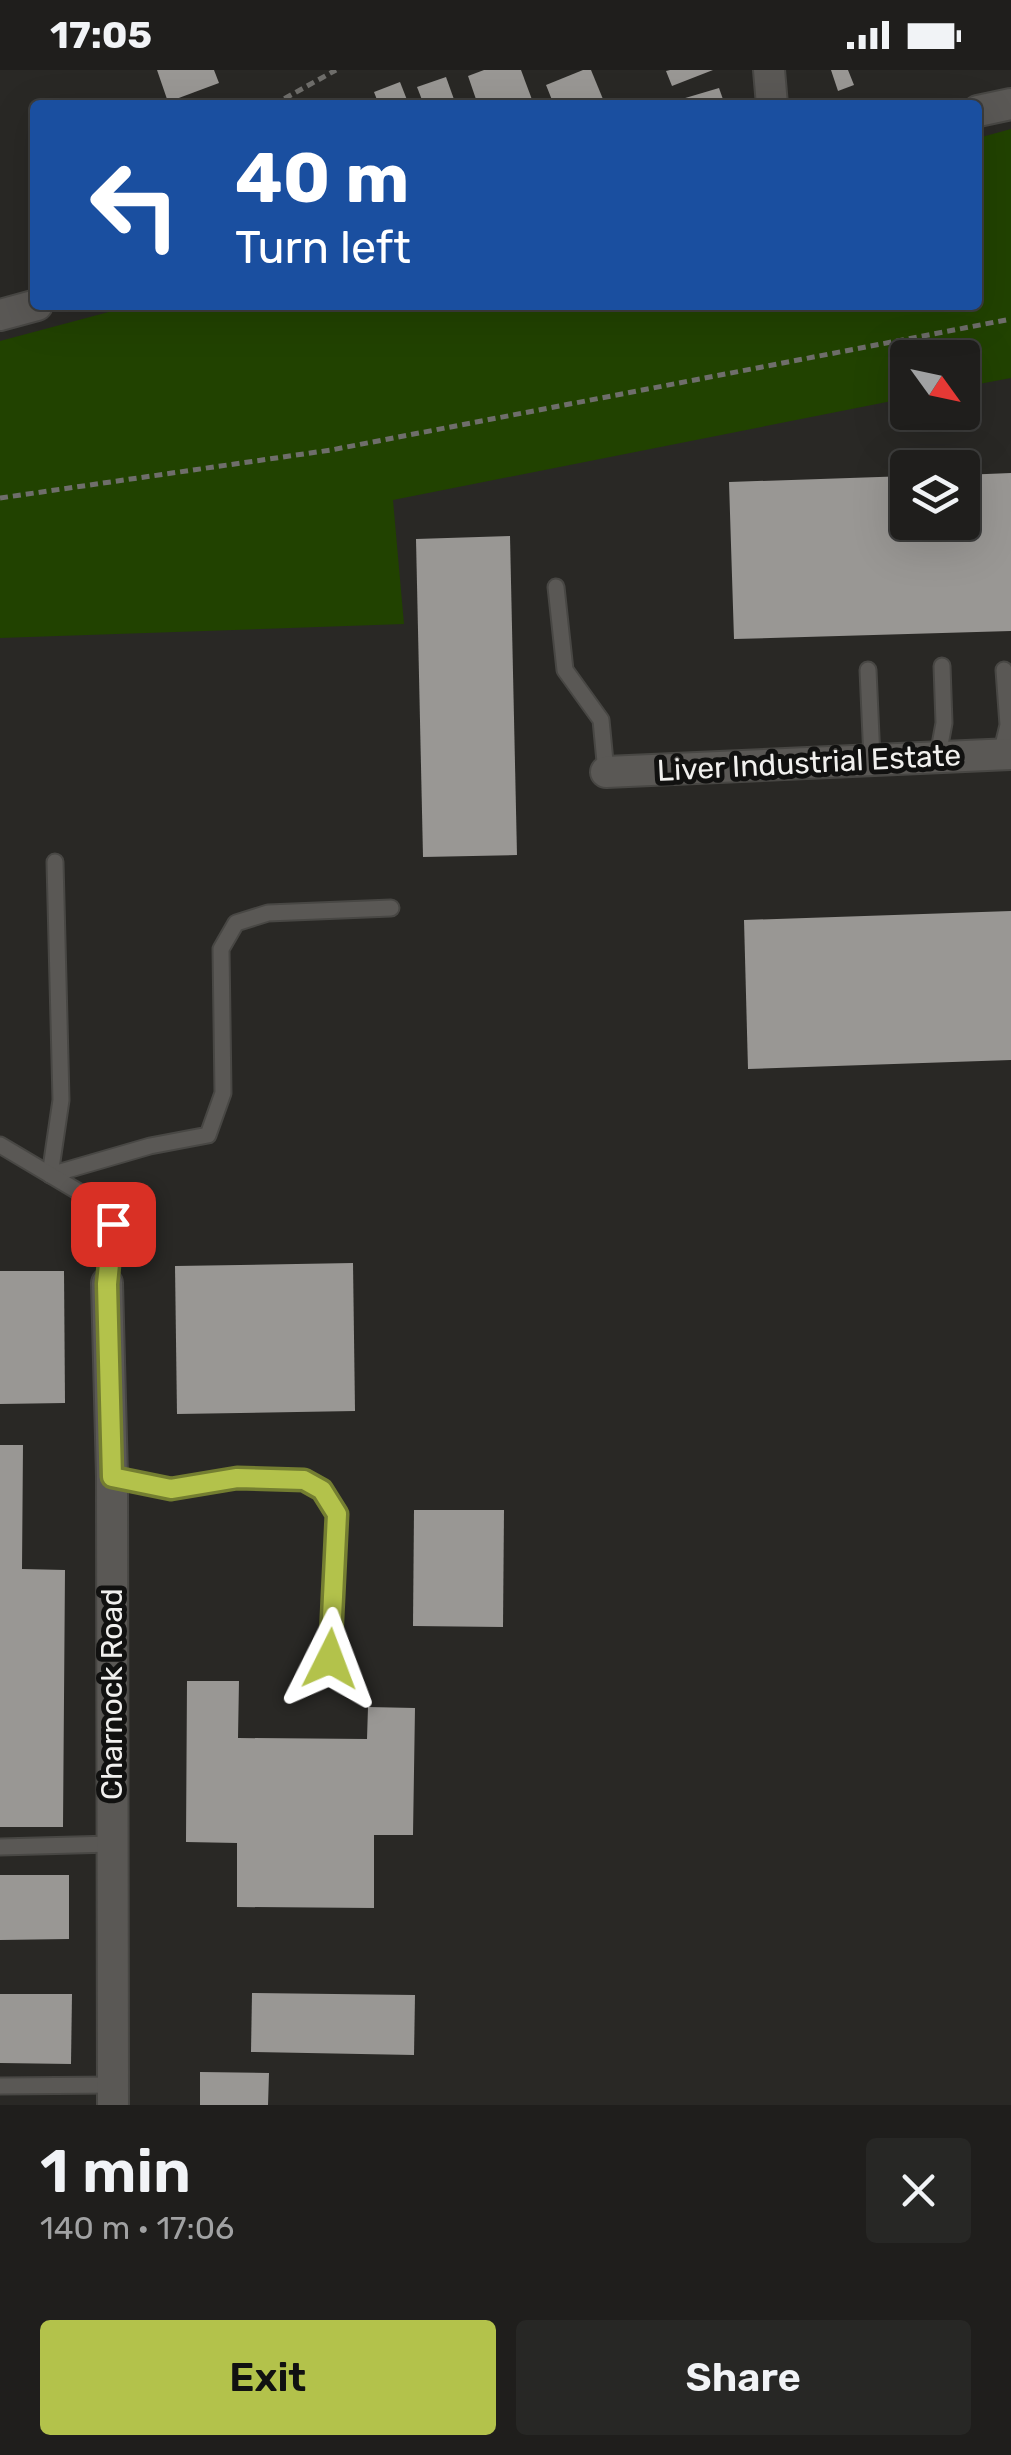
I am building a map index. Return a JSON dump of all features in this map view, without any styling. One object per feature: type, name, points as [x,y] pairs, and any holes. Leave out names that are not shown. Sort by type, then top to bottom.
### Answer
[{"type":"street","points":[[769,70],[772,100]]},
{"type":"street","points":[[982,110],[1011,104]]},
{"type":"street","points":[[0,315],[30,307]]},
{"type":"street","name":"Liver Industrial Estate","points":[[606,772],[1006,754]]},
{"type":"street","name":"Charnock Road","points":[[107,1284],[112,1477],[113,2095]]},
{"type":"lane","points":[[556,587],[565,670],[601,720],[606,772]]},
{"type":"lane","points":[[938,756],[944,723],[942,666]]},
{"type":"lane","points":[[868,670],[872,759]]},
{"type":"lane","points":[[1004,670],[1006,754]]},
{"type":"lane","points":[[50,1175],[61,1100],[55,862]]},
{"type":"lane","points":[[50,1175],[150,1146],[208,1135],[223,1093],[221,948],[236,923],[268,913],[391,908]]},
{"type":"lane","points":[[0,1146],[101,1205],[113,1224],[107,1284]]},
{"type":"lane","points":[[112,1477],[171,1489],[237,1478],[304,1480],[322,1490],[337,1514],[330,1659]]},
{"type":"lane","points":[[0,1846],[112,1844]]},
{"type":"lane","points":[[0,2086],[113,2095]]},
{"type":"path","points":[[282,100],[336,70]]},
{"type":"path","points":[[0,498],[332,450],[1011,319]]},
{"type":"green space","points":[[1011,129],[1011,378],[980,384],[980,340],[890,340],[890,401],[393,500],[404,624],[0,638],[0,341],[116,310],[982,310],[982,137]]},
{"type":"building","points":[[157,70],[214,70],[219,83],[167,100]]},
{"type":"building","points":[[484,70],[521,70],[532,100],[476,100],[468,76]]},
{"type":"building","points":[[591,70],[603,100],[552,100],[546,85]]},
{"type":"building","points":[[713,70],[672,86],[666,71]]},
{"type":"building","points":[[831,70],[848,70],[854,85],[838,91]]},
{"type":"building","points":[[446,77],[454,100],[422,100],[417,87]]},
{"type":"building","points":[[400,82],[407,100],[377,100],[374,92]]},
{"type":"building","points":[[719,88],[723,100],[678,100]]},
{"type":"building","points":[[1011,473],[1011,631],[734,639],[729,482],[890,477],[890,540],[980,540],[980,474]]},
{"type":"building","points":[[510,536],[517,855],[423,857],[416,539]]},
{"type":"building","points":[[1011,911],[1011,1060],[748,1069],[744,920]]},
{"type":"building","points":[[353,1263],[355,1411],[177,1414],[175,1266]]},
{"type":"building","points":[[0,1271],[64,1271],[65,1403],[0,1404]]},
{"type":"building","points":[[0,1445],[23,1445],[22,1569],[65,1570],[63,1827],[0,1827]]},
{"type":"building","points":[[414,1510],[504,1510],[503,1627],[413,1626]]},
{"type":"building","points":[[187,1681],[239,1681],[238,1738],[367,1739],[368,1707],[415,1708],[413,1835],[374,1835],[374,1908],[237,1907],[237,1843],[186,1842]]},
{"type":"building","points":[[0,1875],[69,1875],[69,1939],[0,1940]]},
{"type":"building","points":[[252,1993],[415,1995],[414,2055],[251,2052]]},
{"type":"building","points":[[0,1994],[72,1994],[71,2064],[0,2063]]},
{"type":"building","points":[[200,2072],[269,2073],[268,2105],[200,2105]]},
{"type":"route","points":[[113,1224],[107,1284],[112,1477],[171,1489],[237,1478],[304,1480],[322,1490],[337,1514],[330,1659]]}]
